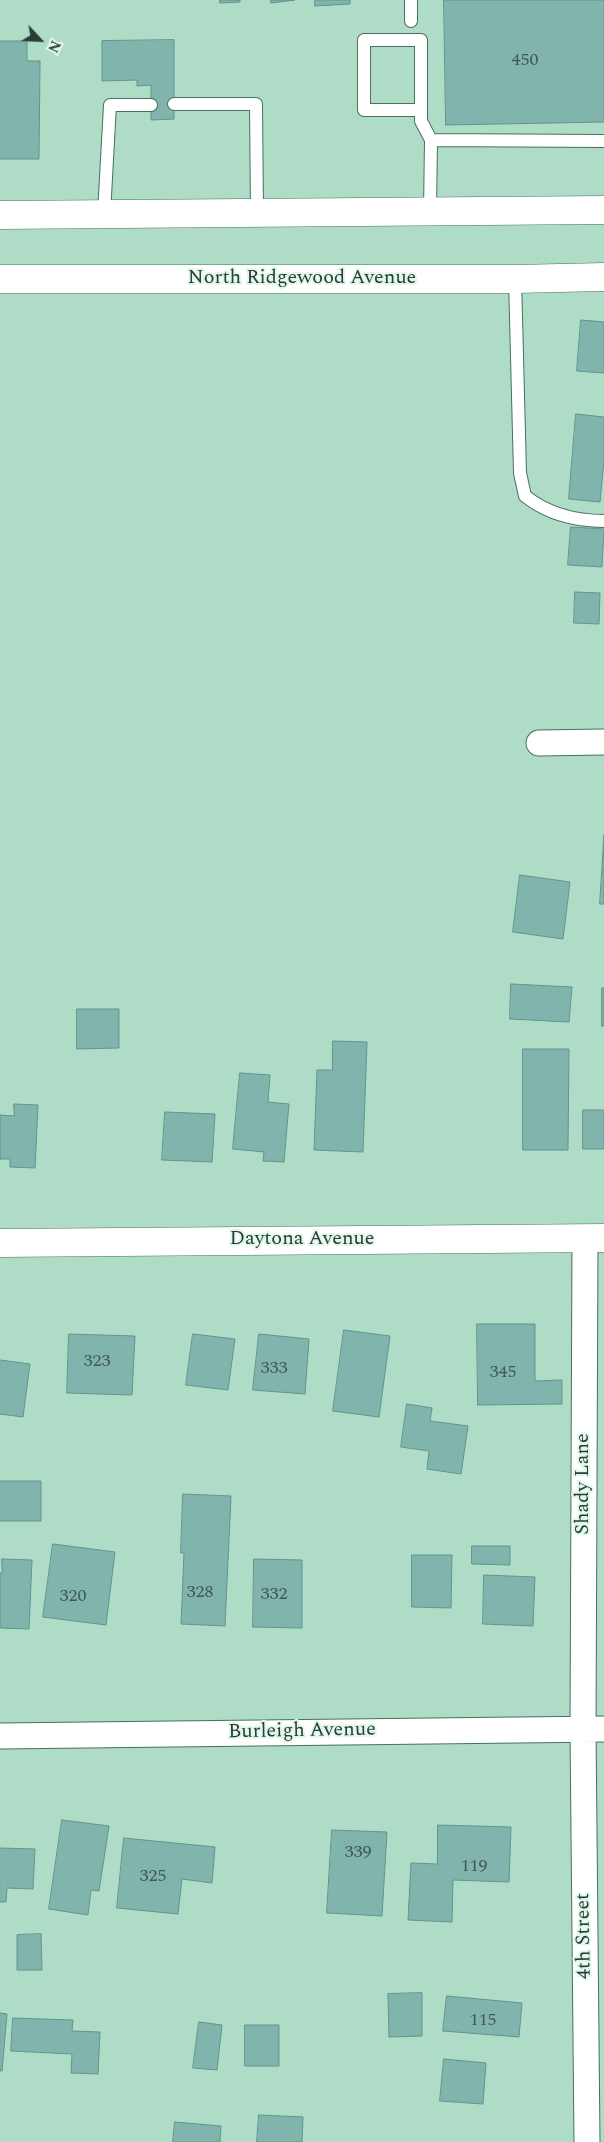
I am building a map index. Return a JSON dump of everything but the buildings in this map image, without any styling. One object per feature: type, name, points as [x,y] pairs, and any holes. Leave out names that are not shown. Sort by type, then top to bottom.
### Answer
[{"type":"main road","points":[[0,215],[604,210]]},
{"type":"main road","name":"North Ridgewood Avenue","points":[[0,279],[514,279],[604,277]]},
{"type":"main road","name":"Daytona Avenue","points":[[0,1243],[594,1238]]},
{"type":"street","points":[[539,743],[604,742]]},
{"type":"street","name":"Shady Lane","points":[[594,1238],[594,1729]]},
{"type":"street","name":"Burleigh Avenue","points":[[0,1736],[594,1729]]},
{"type":"street","name":"4th Street","points":[[587,2142],[594,1729]]},
{"type":"lane","points":[[411,0],[411,21]]},
{"type":"lane","points":[[420,110],[364,110],[364,40],[421,40],[421,121],[431,140],[430,212]]},
{"type":"lane","points":[[174,104],[256,104],[256,213]]},
{"type":"lane","points":[[104,214],[110,105],[151,105]]},
{"type":"lane","points":[[431,140],[604,141]]},
{"type":"lane","points":[[514,279],[520,473],[526,496],[541,507],[556,514],[572,518],[604,521]]}]
